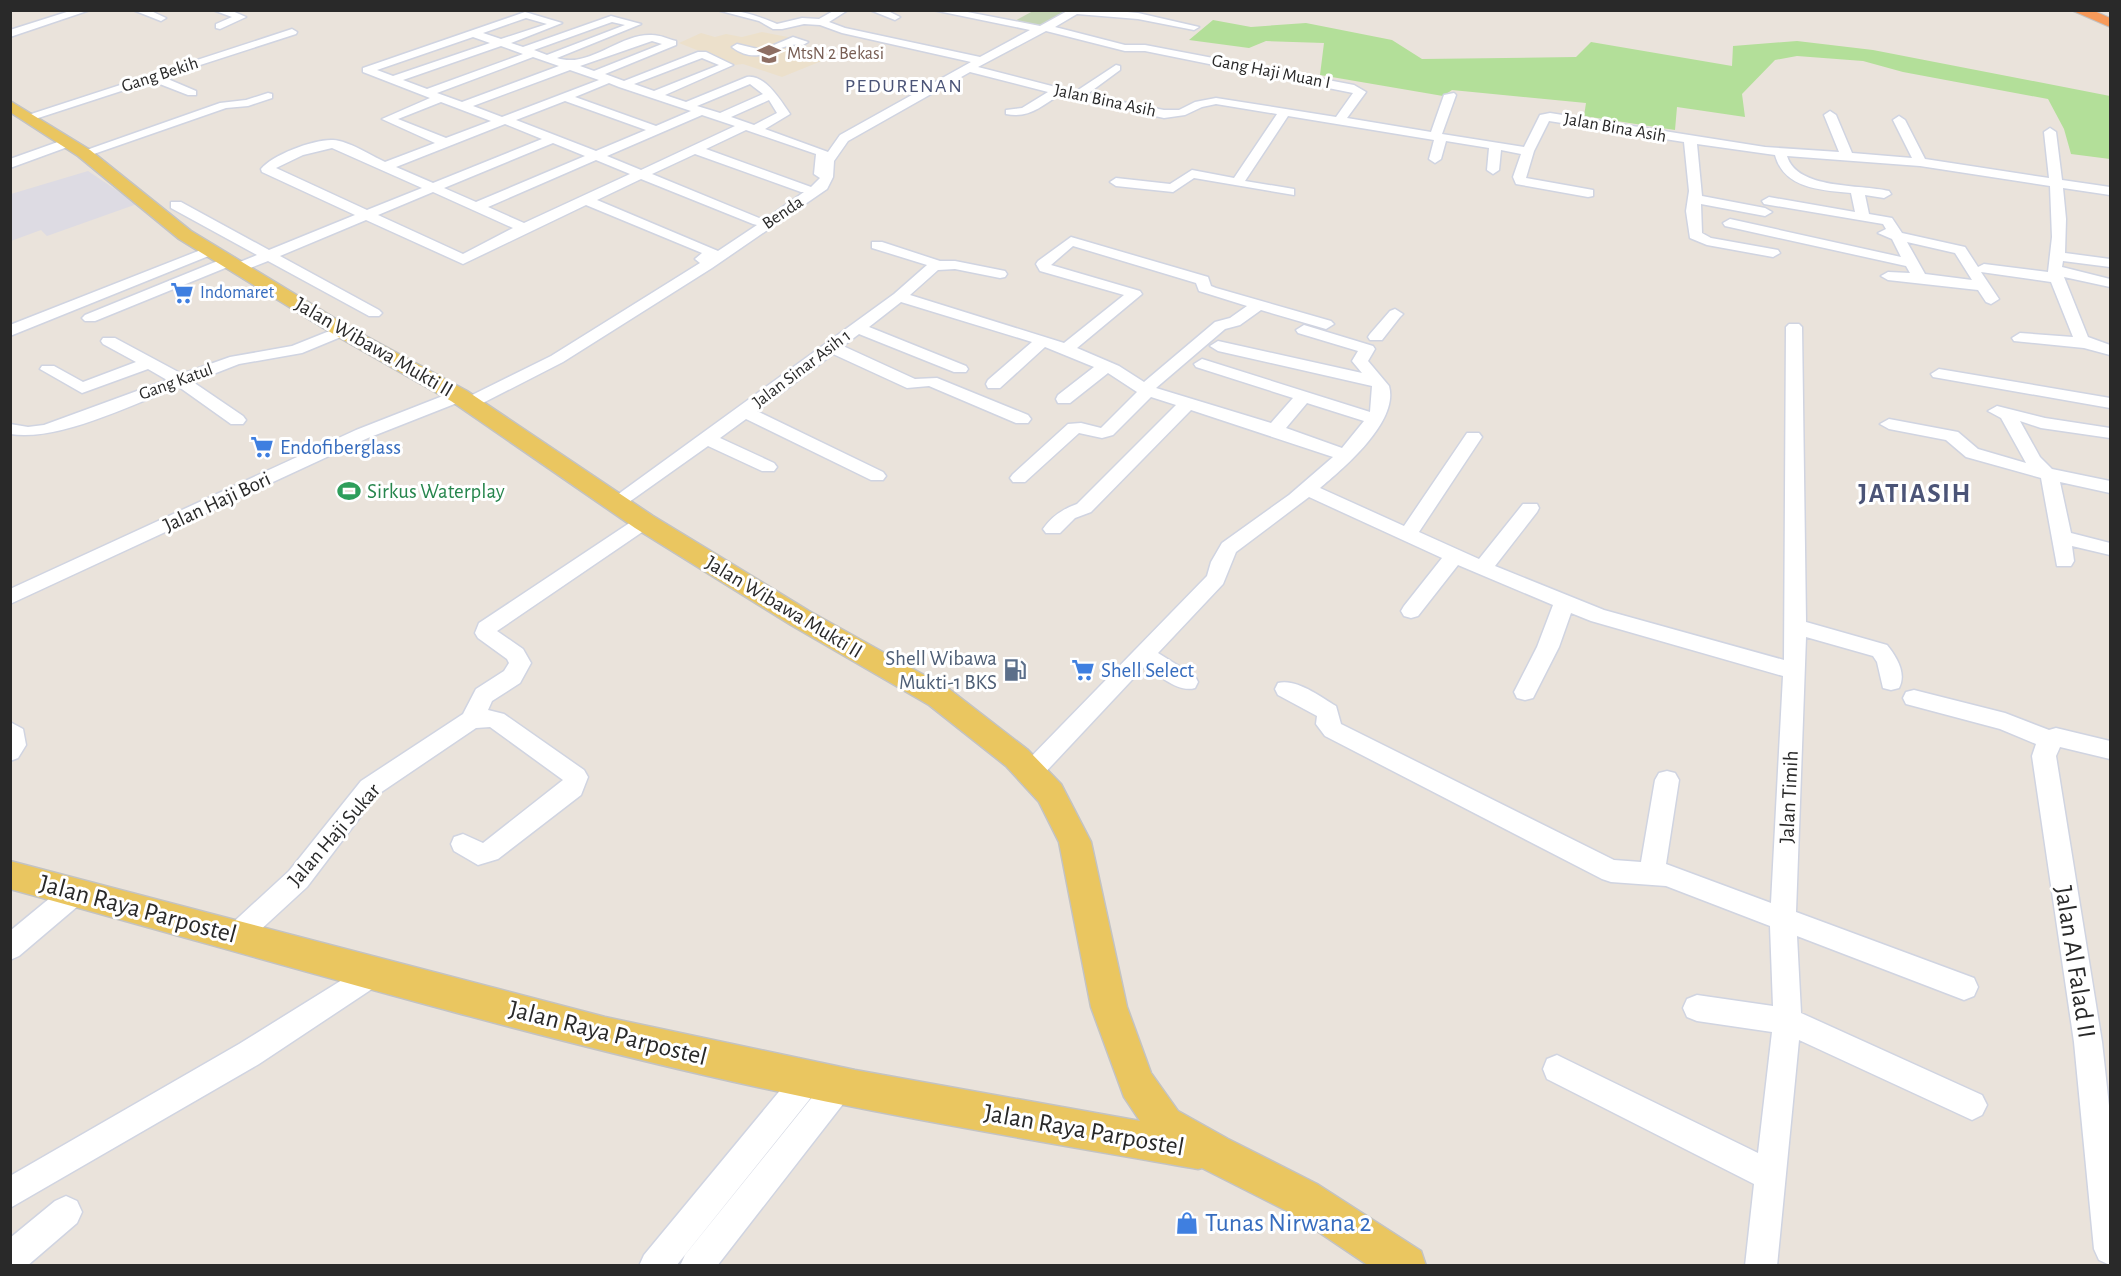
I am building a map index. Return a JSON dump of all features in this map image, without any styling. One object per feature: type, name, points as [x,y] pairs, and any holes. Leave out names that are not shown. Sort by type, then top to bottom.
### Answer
[{"type":"highway","points":[[2078,10],[2110,23]]},
{"type":"highway","points":[[2096,10],[2110,16]]},
{"type":"main road","name":"Jalan Wibawa Mukti II","points":[[10,105],[76,148],[185,235],[342,331],[464,399],[644,522],[800,618],[939,697],[1032,771],[1050,793],[1075,842],[1109,1007],[1137,1084],[1165,1124],[1214,1153],[1303,1198],[1406,1266]]},
{"type":"main road","name":"Jalan Raya Parpostel","points":[[10,874],[371,974],[602,1032],[824,1082],[1214,1153]]},
{"type":"street","points":[[10,34],[86,10]]},
{"type":"street","points":[[138,10],[161,18]]},
{"type":"street","points":[[218,10],[241,17],[219,27]]},
{"type":"street","points":[[722,10],[762,19],[786,28],[803,21],[815,34]]},
{"type":"street","points":[[815,34],[843,10]]},
{"type":"street","points":[[875,10],[895,17]]},
{"type":"street","points":[[938,10],[1043,28]]},
{"type":"street","points":[[1075,11],[1138,16],[1194,27]]},
{"type":"street","name":"Benda","points":[[464,399],[557,359],[707,264],[822,186],[828,177],[828,161],[844,138],[1075,11]]},
{"type":"street","points":[[45,13],[66,17]]},
{"type":"street","points":[[394,79],[562,22],[531,15],[367,69],[644,173],[758,221]]},
{"type":"street","points":[[428,92],[611,19],[636,24],[546,58]]},
{"type":"street","points":[[856,25],[888,31],[879,38]]},
{"type":"street","name":"Gang Haji Muan I","points":[[1043,28],[1125,48],[1145,48],[1350,87],[1360,92],[1340,120]]},
{"type":"street","name":"Gang Bekih","points":[[28,117],[292,32]]},
{"type":"street","points":[[472,33],[822,152],[819,177],[806,189],[707,255],[586,200]]},
{"type":"street","points":[[737,47],[763,53],[793,40],[815,34],[879,38],[982,61]]},
{"type":"street","points":[[464,105],[640,40],[652,38],[672,43],[594,75]]},
{"type":"street","points":[[524,228],[334,144],[327,144],[267,167],[361,214],[463,260],[524,228],[644,173],[784,114],[771,95],[748,74],[702,54],[623,85]]},
{"type":"street","points":[[654,95],[728,65]]},
{"type":"street","name":"Jalan Bina Asih","points":[[969,68],[1077,96],[1164,114],[1181,112],[1210,101],[1528,151],[1544,118],[1551,117],[1780,152],[1920,162],[2110,191]]},
{"type":"street","points":[[1077,96],[1116,68]]},
{"type":"street","points":[[152,77],[192,93]]},
{"type":"street","points":[[686,106],[752,79]]},
{"type":"street","points":[[383,167],[608,80]]},
{"type":"street","points":[[1010,112],[1025,112],[1057,91]]},
{"type":"street","points":[[720,118],[771,95]]},
{"type":"street","points":[[1435,159],[1438,137],[1450,95]]},
{"type":"street","points":[[10,164],[76,148],[224,105],[248,103],[268,96]]},
{"type":"street","points":[[565,96],[657,130]]},
{"type":"street","points":[[443,97],[388,119],[446,142]]},
{"type":"street","points":[[476,207],[701,111]]},
{"type":"street","points":[[1237,183],[1285,111]]},
{"type":"street","points":[[1830,115],[1846,155]]},
{"type":"street","points":[[1899,120],[1920,162]]},
{"type":"street","points":[[2050,132],[2060,228],[2057,268],[2070,314],[2085,343]]},
{"type":"street","points":[[90,318],[267,253],[550,137]]},
{"type":"street","points":[[1690,140],[1695,177],[1693,211],[1695,235],[1707,241],[1773,253]]},
{"type":"street","points":[[1493,170],[1495,146]]},
{"type":"street","points":[[696,150],[806,189]]},
{"type":"street","points":[[1528,151],[1520,177],[1521,181],[1588,193]]},
{"type":"street","points":[[1780,152],[1781,162],[1800,181],[1884,194]]},
{"type":"street","points":[[1116,182],[1173,188],[1192,174],[1289,192]]},
{"type":"street","points":[[1799,206],[1800,181]]},
{"type":"street","points":[[1857,190],[1859,216]]},
{"type":"street","points":[[1695,199],[1767,206],[1799,206],[1890,222],[1920,279]]},
{"type":"street","points":[[176,206],[267,253],[374,313]]},
{"type":"street","points":[[1730,223],[1910,263]]},
{"type":"street","points":[[1888,276],[1920,279],[1987,293],[1960,250],[1895,235]]},
{"type":"street","points":[[1066,349],[1135,294],[1045,268],[1043,264],[1071,241],[1203,280],[1204,288],[1211,291],[1372,343]]},
{"type":"street","points":[[877,246],[928,260],[933,262],[933,266],[955,265],[1000,274]]},
{"type":"street","points":[[10,331],[211,250]]},
{"type":"street","points":[[1984,268],[2057,268],[2110,263]]},
{"type":"street","name":"Jalan Sinar Asih 1","points":[[615,503],[746,412],[830,346],[899,297],[933,266]]},
{"type":"street","points":[[2057,268],[2110,283]]},
{"type":"street","points":[[899,297],[1043,340],[1106,366],[1145,390],[1275,430],[1346,456]]},
{"type":"street","points":[[1019,477],[1074,428],[1080,427],[1101,433],[1110,430],[1145,390],[1201,339],[1220,325],[1235,322],[1258,305]]},
{"type":"street","points":[[1032,771],[1216,579],[1221,562],[1229,548],[1346,456],[1367,434],[1376,419],[1383,399],[1379,382],[1360,361],[1395,314]]},
{"type":"street","name":"Jalan Timih","points":[[1761,1266],[1787,1020],[1783,917],[1796,627],[1794,327]]},
{"type":"street","points":[[857,328],[960,369]]},
{"type":"street","points":[[1304,330],[1372,343]]},
{"type":"street","name":"Gang Katul","points":[[10,429],[28,432],[47,430],[236,360],[296,350],[342,331]]},
{"type":"street","points":[[2020,338],[2085,343],[2110,352]]},
{"type":"street","points":[[994,384],[1043,340]]},
{"type":"street","points":[[109,341],[180,380],[237,420]]},
{"type":"street","points":[[830,346],[913,384],[931,381],[1022,419]]},
{"type":"street","points":[[1218,346],[1379,382]]},
{"type":"street","points":[[48,369],[82,388],[149,363]]},
{"type":"street","points":[[1202,363],[1376,419]]},
{"type":"street","points":[[1064,399],[1106,366]]},
{"type":"street","points":[[1939,374],[2110,403]]},
{"type":"street","points":[[1275,430],[1304,396]]},
{"type":"street","name":"Jalan Haji Bori","points":[[10,597],[362,434],[464,399]]},
{"type":"street","points":[[1053,529],[1068,514],[1084,508],[1187,404]]},
{"type":"street","points":[[746,412],[877,476]]},
{"type":"street","points":[[2064,561],[2062,537],[2047,473],[2033,460],[2002,413],[2027,417],[2041,423],[2110,433]]},
{"type":"street","points":[[1889,424],[1952,436],[1972,453],[1990,460],[2110,487]]},
{"type":"street","points":[[1408,534],[1473,437]]},
{"type":"street","points":[[708,439],[768,467]]},
{"type":"street","points":[[1306,489],[1454,556],[1598,616],[1795,671]]},
{"type":"street","points":[[1483,568],[1530,508]]},
{"type":"street","name":"Jalan Haji Sukar","points":[[236,936],[297,879],[369,788],[471,720],[484,694],[512,677],[520,663],[515,654],[485,633],[486,628],[644,522]]},
{"type":"street","points":[[2062,537],[2110,549]]},
{"type":"street","points":[[1411,612],[1454,556]]},
{"type":"street","points":[[1525,692],[1548,647],[1565,602]]},
{"type":"street","points":[[1796,627],[1880,650],[1888,662],[1891,682]]},
{"type":"street","points":[[1144,656],[1186,682]]},
{"type":"street","points":[[1286,689],[1328,712],[1328,724],[1333,730],[1611,871],[1625,874],[1667,875],[1964,987]]},
{"type":"street","points":[[1914,698],[2005,722],[2050,740],[2056,737],[2071,739],[2110,750]]},
{"type":"street","points":[[463,844],[478,854],[489,852],[573,788],[576,777],[496,720],[487,718],[471,720]]},
{"type":"street","points":[[10,730],[15,735],[15,745],[10,752]]},
{"type":"street","name":"Jalan Al Falad II","points":[[2050,740],[2044,756],[2088,1042],[2110,1249]]},
{"type":"street","points":[[1652,873],[1667,780]]},
{"type":"street","points":[[10,948],[76,892]]},
{"type":"street","points":[[10,1193],[249,1054],[371,974]]},
{"type":"street","points":[[1697,1008],[1787,1020],[1972,1105]]},
{"type":"street","points":[[1557,1069],[1769,1175]]},
{"type":"street","points":[[655,1266],[824,1082]]},
{"type":"street","points":[[696,1266],[824,1082]]},
{"type":"street","points":[[10,1259],[66,1212]]},
{"type":"shaded area","name":"MtsN 2 Bekasi","points":[[762,32],[793,38],[787,42],[834,56],[782,77],[743,64],[735,65],[679,43],[701,33],[715,37],[726,34],[742,37]]},
{"type":"shaded area","points":[[88,171],[137,204],[47,236],[41,230],[11,241],[11,194]]},
{"type":"green space","points":[[1033,11],[1072,11],[1038,28],[1013,22]]},
{"type":"green space","points":[[1213,20],[1251,27],[1306,23],[1392,40],[1422,59],[1576,57],[1591,42],[1732,66],[1733,46],[1797,41],[1873,50],[2110,96],[2110,159],[2071,154],[2064,129],[2048,99],[1903,72],[1863,61],[1797,56],[1775,60],[1742,94],[1745,117],[1677,107],[1675,130],[1584,116],[1586,103],[1452,90],[1443,96],[1320,75],[1324,43],[1266,41],[1249,48],[1189,40]]},
{"type":"place","name":"MtsN 2 Bekasi","points":[[769,54]]},
{"type":"place","name":"Indomaret","points":[[182,293]]},
{"type":"place","name":"Endofiberglass","points":[[262,447]]},
{"type":"place","name":"Sirkus Waterplay","points":[[349,491]]},
{"type":"place","name":"Shell Wibawa Mukti-1 BKS","points":[[1015,670]]},
{"type":"place","name":"Shell Select","points":[[1083,670]]},
{"type":"place","name":"Tunas Nirwana 2","points":[[1187,1223]]},
{"type":"district","name":"PEDURENAN","points":[[904,86]]},
{"type":"district","name":"JATIASIH","points":[[1915,493]]}]
